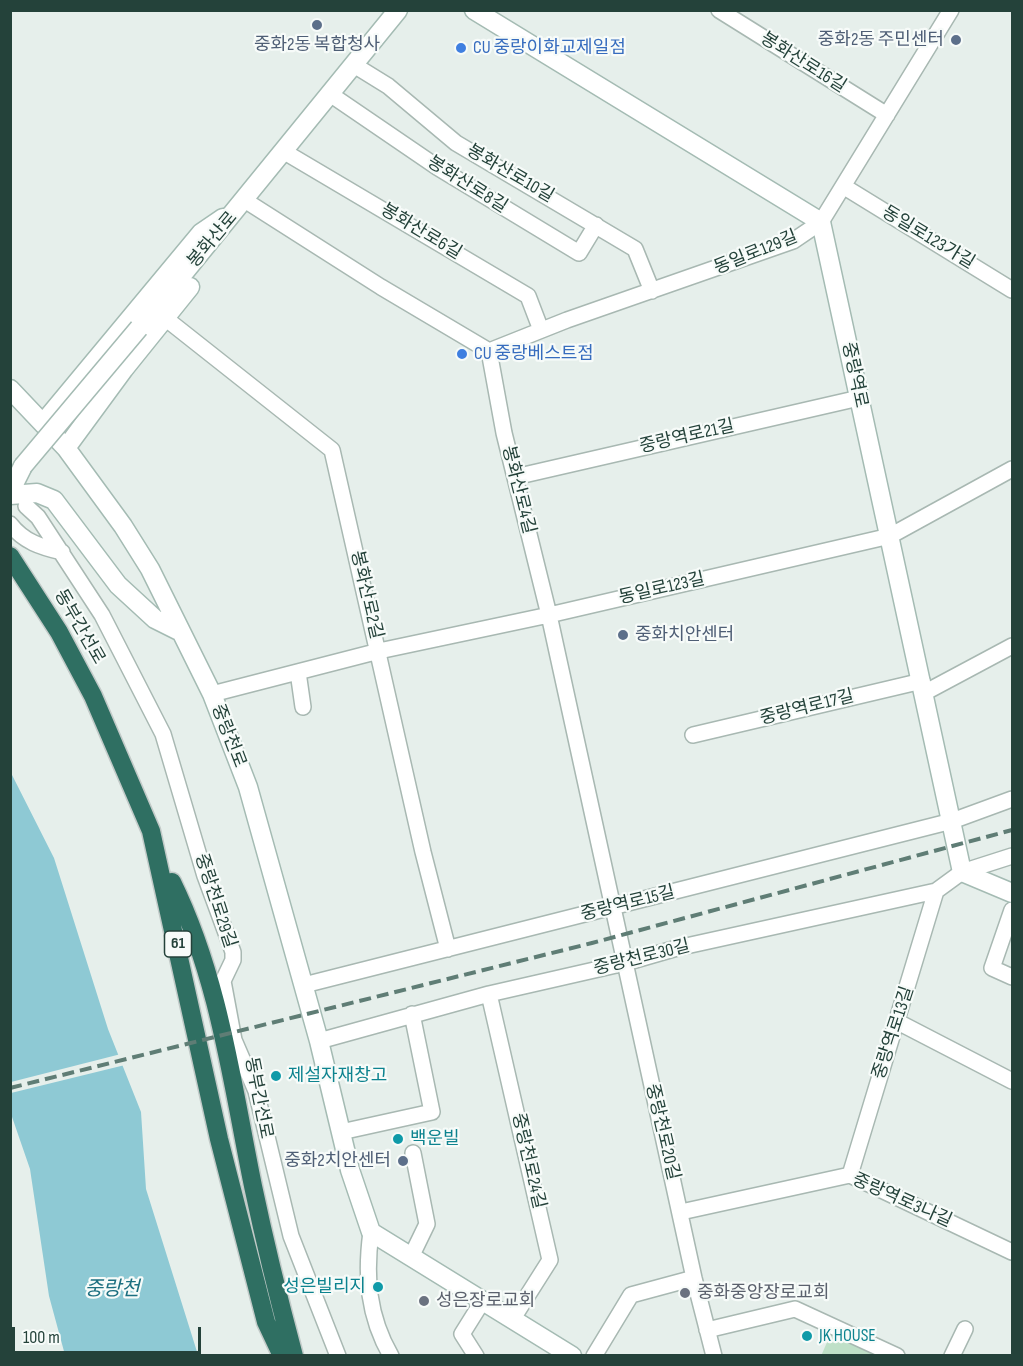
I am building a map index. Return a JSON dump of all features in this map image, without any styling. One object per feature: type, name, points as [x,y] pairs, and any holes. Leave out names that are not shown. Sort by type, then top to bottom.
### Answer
[{"type":"highway","name":"동부간선로","points":[[10,556],[59,632],[93,696],[132,784],[159,856],[188,916],[207,968],[227,1050],[268,1254],[294,1356]]},
{"type":"highway","name":"동부간선로","points":[[159,856],[219,1139],[266,1322],[282,1356]]},
{"type":"main road","name":"봉화산로","points":[[10,493],[17,470],[244,203],[283,151],[398,10]]},
{"type":"main road","points":[[474,10],[821,222]]},
{"type":"main road","points":[[66,448],[220,249],[244,203]]},
{"type":"main road","points":[[44,422],[201,233],[244,203]]},
{"type":"main road","name":"중랑역로","points":[[821,222],[962,872]]},
{"type":"main road","name":"중랑천로","points":[[10,389],[44,422],[66,448],[150,569],[212,694],[248,787],[320,1041],[350,1170],[371,1232]]},
{"type":"main road","points":[[10,493],[37,493],[54,500],[118,585],[155,618],[181,632]]},
{"type":"main road","points":[[962,872],[1012,893]]},
{"type":"main road","points":[[371,1232],[512,1320],[560,1353]]},
{"type":"street","name":"봉화산로16길","points":[[719,10],[887,115]]},
{"type":"street","name":"동일로129길","points":[[489,351],[541,330],[793,241],[821,222],[951,10]]},
{"type":"street","name":"봉화산로10길","points":[[354,64],[388,86],[456,143],[635,249],[652,291]]},
{"type":"street","name":"봉화산로8길","points":[[330,94],[437,167],[579,254],[596,225]]},
{"type":"street","name":"봉화산로6길","points":[[283,151],[528,296],[541,330]]},
{"type":"street","name":"동일로123가길","points":[[843,186],[1012,290]]},
{"type":"street","points":[[244,203],[489,351]]},
{"type":"street","name":"봉화산로2길","points":[[165,318],[332,450],[379,651],[420,842],[448,949]]},
{"type":"street","name":"봉화산로4길","points":[[489,351],[515,477],[549,615],[613,907]]},
{"type":"street","name":"중랑역로21길","points":[[515,477],[859,398]]},
{"type":"street","name":"동일로123길","points":[[212,694],[379,651],[549,615],[890,536],[1012,469]]},
{"type":"street","name":"중랑천로29길","points":[[26,506],[35,513],[62,552],[115,637],[166,740],[209,886],[233,952],[233,960],[224,974],[223,981],[234,1040],[256,1091],[291,1236],[338,1356]]},
{"type":"street","points":[[10,524],[21,536],[36,545],[62,552]]},
{"type":"street","name":"중랑역로17길","points":[[693,735],[923,687],[1012,646]]},
{"type":"street","points":[[298,672],[303,707]]},
{"type":"street","name":"중랑역로15길","points":[[304,985],[952,821],[1012,799]]},
{"type":"street","name":"중랑천로30길","points":[[320,1041],[412,1014],[625,963],[677,948],[936,891],[962,872],[1012,856]]},
{"type":"street","name":"중랑역로13길","points":[[850,1174],[936,891]]},
{"type":"street","name":"중랑천로20길","points":[[613,907],[694,1278],[714,1356]]},
{"type":"street","points":[[1012,910],[992,968],[1012,977]]},
{"type":"street","name":"중랑천로24길","points":[[489,994],[550,1260],[512,1320]]},
{"type":"street","points":[[341,1132],[432,1112],[412,1014]]},
{"type":"street","points":[[898,1022],[1012,1082]]},
{"type":"street","points":[[411,1257],[428,1224],[413,1153]]},
{"type":"street","name":"중랑역로3나길","points":[[681,1212],[850,1174],[1012,1252]]},
{"type":"street","points":[[371,1232],[369,1287],[373,1317],[391,1356]]},
{"type":"street","points":[[594,1356],[631,1295],[694,1278]]},
{"type":"street","points":[[476,1356],[462,1334],[482,1302]]},
{"type":"street","points":[[707,1330],[795,1309],[897,1356]]},
{"type":"street","points":[[952,1356],[965,1329]]},
{"type":"green space","points":[[832,1331],[883,1356],[821,1356]]},
{"type":"water","name":"중랑천","points":[[10,771],[54,858],[108,1029],[141,1112],[146,1189],[198,1355],[65,1355],[49,1296],[30,1169],[11,1114]]},
{"type":"pier","points":[[121,1054],[125,1065],[11,1093],[11,1082]]},
{"type":"railway","points":[[10,1088],[592,943],[1012,830]]},
{"type":"place","name":"중화2동 복합청사","points":[[317,25]]},
{"type":"place","name":"중화2동 주민센터","points":[[956,40]]},
{"type":"place","name":"CU 중랑이화교제일점","points":[[461,48]]},
{"type":"place","name":"CU 중랑베스트점","points":[[462,354]]},
{"type":"place","name":"중화치안센터","points":[[623,635]]},
{"type":"place","name":"제설자재창고","points":[[276,1076]]},
{"type":"place","name":"백운빌","points":[[398,1139]]},
{"type":"place","name":"중화2치안센터","points":[[403,1161]]},
{"type":"place","name":"성은빌리지","points":[[378,1287]]},
{"type":"place","name":"중화중앙장로교회","points":[[685,1293]]},
{"type":"place","name":"성은장로교회","points":[[424,1301]]},
{"type":"place","name":"JK HOUSE","points":[[807,1336]]}]
